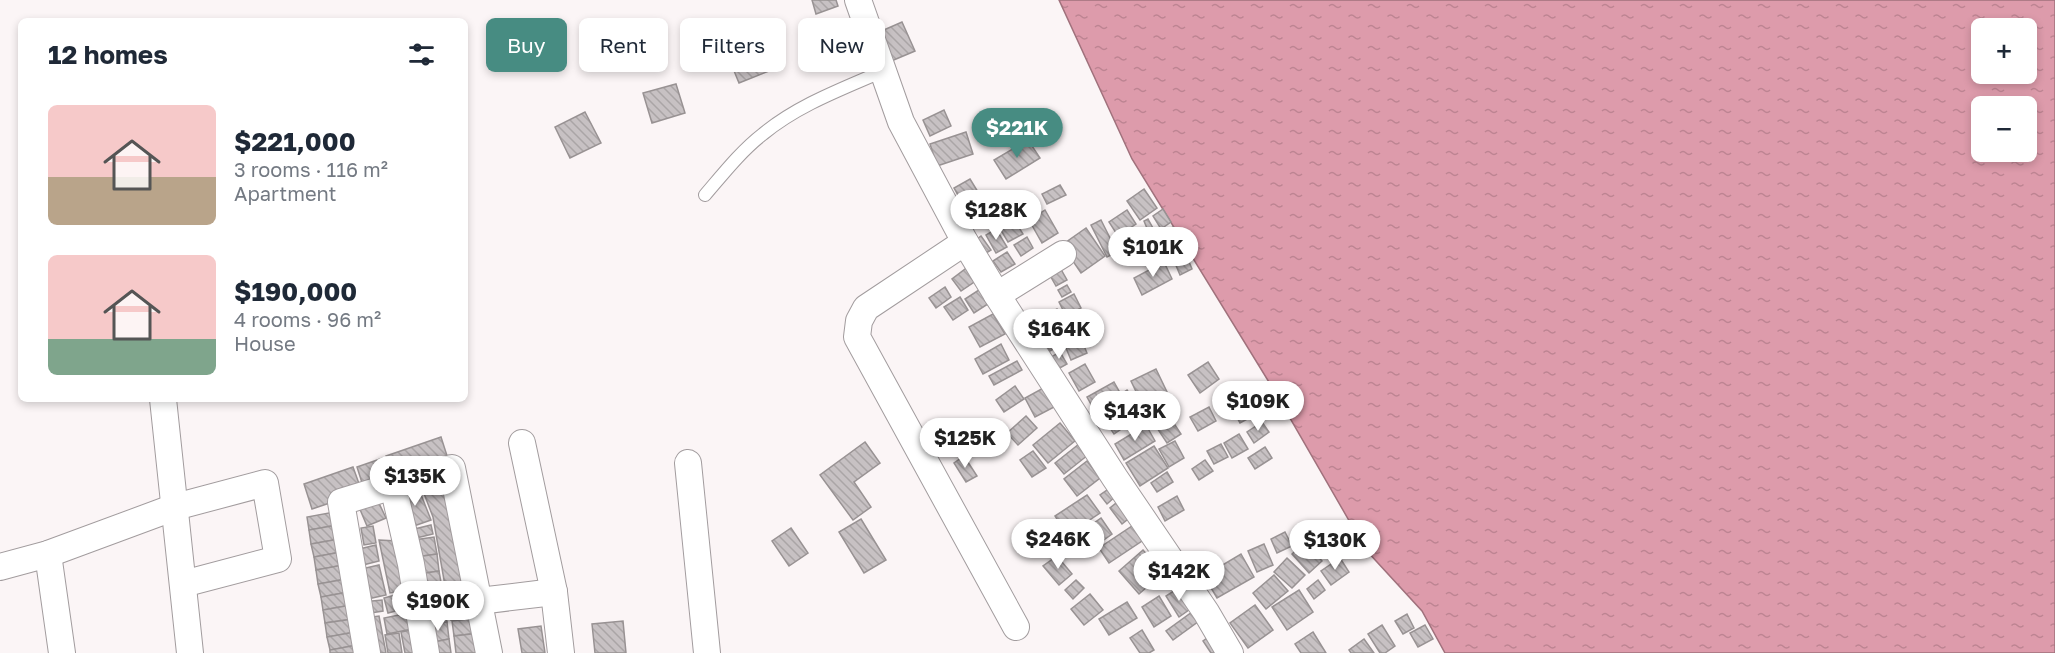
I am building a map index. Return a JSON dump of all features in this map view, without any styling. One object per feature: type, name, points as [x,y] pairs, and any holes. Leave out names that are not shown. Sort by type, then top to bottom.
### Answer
[{"type":"street","points":[[858,0],[864,18]]},
{"type":"street","points":[[883,72],[901,122],[965,242],[1115,478],[1206,612],[1230,653]]},
{"type":"street","points":[[965,242],[866,308],[859,321],[857,337],[1016,627]]},
{"type":"street","points":[[997,295],[1063,254]]},
{"type":"street","points":[[163,402],[190,653]]},
{"type":"street","points":[[522,443],[554,592],[561,653]]},
{"type":"street","points":[[688,464],[707,653]]},
{"type":"street","points":[[367,653],[340,502],[452,468],[489,653]]},
{"type":"street","points":[[0,567],[48,554],[175,507],[265,483],[278,559],[183,584]]},
{"type":"street","points":[[393,486],[411,564],[426,653]]},
{"type":"street","points":[[48,554],[62,653]]},
{"type":"street","points":[[479,601],[554,592]]},
{"type":"lane","points":[[705,195],[764,132],[808,105],[881,72]]},
{"type":"water","points":[[1059,0],[2055,0],[2055,653],[1445,653],[1422,611],[1366,550],[1272,387],[1132,159]]},
{"type":"building","points":[[812,0],[836,0],[838,6],[816,14]]},
{"type":"building","points":[[902,22],[915,51],[889,62],[885,52],[885,29]]},
{"type":"building","points":[[734,72],[766,72],[739,83]]},
{"type":"building","points":[[676,84],[685,113],[652,123],[643,93]]},
{"type":"building","points":[[944,110],[951,126],[930,136],[923,120]]},
{"type":"building","points":[[585,112],[601,143],[570,158],[555,127]]},
{"type":"building","points":[[966,132],[973,154],[937,166],[930,144]]},
{"type":"building","points":[[1028,140],[1040,158],[1006,179],[994,160]]},
{"type":"building","points":[[970,179],[978,192],[962,202],[954,188]]},
{"type":"building","points":[[1060,185],[1066,195],[1047,204],[1042,194]]},
{"type":"building","points":[[1144,189],[1157,208],[1140,220],[1127,201]]},
{"type":"building","points":[[1163,209],[1171,222],[1161,229],[1153,216]]},
{"type":"building","points":[[1045,210],[1058,233],[1042,243],[1029,220]]},
{"type":"building","points":[[1127,210],[1136,224],[1118,236],[1109,222]]},
{"type":"building","points":[[1013,218],[1023,234],[1008,242],[999,227]]},
{"type":"building","points":[[1148,219],[1154,230],[1149,233],[1144,221]]},
{"type":"building","points":[[1101,220],[1117,252],[1107,257],[1091,225]]},
{"type":"building","points":[[1173,227],[1181,240],[1171,245],[1164,232]]},
{"type":"building","points":[[1086,228],[1105,256],[1081,273],[1062,245]]},
{"type":"building","points":[[996,229],[1007,247],[996,253],[986,235]]},
{"type":"building","points":[[981,236],[991,250],[983,255],[973,242]]},
{"type":"building","points":[[1027,237],[1033,248],[1021,256],[1014,245]]},
{"type":"building","points":[[1007,252],[1015,264],[1001,272],[993,261]]},
{"type":"building","points":[[1187,257],[1192,269],[1180,275],[1175,263]]},
{"type":"building","points":[[1164,262],[1172,279],[1142,295],[1134,278]]},
{"type":"building","points":[[973,263],[983,276],[961,291],[952,279]]},
{"type":"building","points":[[1058,264],[1067,280],[1056,286],[1047,270]]},
{"type":"building","points":[[1067,285],[1071,292],[1062,297],[1058,290]]},
{"type":"building","points":[[985,286],[994,300],[974,313],[965,299]]},
{"type":"building","points":[[945,287],[951,297],[936,308],[929,298]]},
{"type":"building","points":[[1074,294],[1081,308],[1066,316],[1059,302]]},
{"type":"building","points":[[960,297],[968,310],[953,320],[944,307]]},
{"type":"building","points":[[1057,309],[1063,322],[1040,333],[1035,320]]},
{"type":"building","points":[[1085,313],[1093,326],[1081,335],[1072,320]]},
{"type":"building","points":[[993,314],[1005,334],[980,347],[969,327]]},
{"type":"building","points":[[1068,326],[1075,337],[1050,351],[1043,340]]},
{"type":"building","points":[[1082,341],[1087,353],[1071,360],[1066,348]]},
{"type":"building","points":[[1001,344],[1009,360],[983,374],[975,359]]},
{"type":"building","points":[[1060,352],[1067,364],[1058,369],[1051,357]]},
{"type":"building","points":[[1017,361],[1022,370],[994,385],[989,376]]},
{"type":"building","points":[[1208,362],[1219,379],[1200,393],[1188,375]]},
{"type":"building","points":[[1085,364],[1095,382],[1079,391],[1069,373]]},
{"type":"building","points":[[1156,369],[1167,392],[1142,404],[1131,381]]},
{"type":"building","points":[[1114,382],[1119,391],[1092,406],[1087,397]]},
{"type":"building","points":[[1015,386],[1024,399],[1004,412],[996,400]]},
{"type":"building","points":[[1047,386],[1058,405],[1035,417],[1025,398]]},
{"type":"building","points":[[1127,390],[1143,414],[1114,434],[1098,410]]},
{"type":"building","points":[[1247,404],[1253,416],[1240,423],[1234,412]]},
{"type":"building","points":[[1209,407],[1216,421],[1198,431],[1190,417]]},
{"type":"building","points":[[1026,416],[1037,428],[1018,445],[1007,433]]},
{"type":"building","points":[[1169,416],[1181,434],[1167,443],[1155,425]]},
{"type":"building","points":[[1262,422],[1269,432],[1254,443],[1247,432]]},
{"type":"building","points":[[1060,423],[1075,441],[1048,463],[1033,445]]},
{"type":"building","points":[[1146,425],[1155,441],[1124,460],[1115,444]]},
{"type":"building","points":[[1239,434],[1248,449],[1232,458],[1224,443]]},
{"type":"building","points":[[441,437],[449,462],[395,481],[386,456]]},
{"type":"building","points":[[1175,441],[1184,458],[1169,467],[1159,449]]},
{"type":"building","points":[[865,442],[880,463],[854,482],[871,507],[853,520],[820,475]]},
{"type":"building","points":[[1079,444],[1088,455],[1064,474],[1055,463]]},
{"type":"building","points":[[1221,444],[1228,457],[1214,464],[1207,451]]},
{"type":"building","points":[[1154,446],[1168,468],[1140,486],[1126,463]]},
{"type":"building","points":[[1265,447],[1272,458],[1255,469],[1248,458]]},
{"type":"building","points":[[1033,451],[1046,468],[1032,477],[1020,460]]},
{"type":"building","points":[[964,456],[977,476],[966,482],[954,463]]},
{"type":"building","points":[[383,458],[391,480],[364,489],[357,467]]},
{"type":"building","points":[[1205,460],[1213,471],[1199,480],[1192,469]]},
{"type":"building","points":[[1087,461],[1100,478],[1077,496],[1064,479]]},
{"type":"building","points":[[353,467],[362,492],[312,509],[304,484]]},
{"type":"building","points":[[1167,472],[1173,482],[1157,492],[1151,483]]},
{"type":"building","points":[[441,483],[455,513],[474,615],[451,620],[433,517],[423,491]]},
{"type":"building","points":[[418,487],[431,520],[411,527],[399,494]]},
{"type":"building","points":[[1110,488],[1116,496],[1107,504],[1100,495]]},
{"type":"building","points":[[1087,495],[1100,513],[1067,535],[1055,516]]},
{"type":"building","points":[[1177,496],[1184,510],[1165,521],[1158,507]]},
{"type":"building","points":[[377,499],[386,518],[367,526],[359,507]]},
{"type":"building","points":[[1121,499],[1133,515],[1122,524],[1110,508]]},
{"type":"building","points":[[334,512],[337,525],[309,530],[307,517]]},
{"type":"building","points":[[1101,518],[1112,534],[1094,547],[1083,531]]},
{"type":"building","points":[[861,519],[886,560],[864,573],[839,532]]},
{"type":"building","points":[[1141,520],[1151,535],[1109,563],[1099,548]]},
{"type":"building","points":[[337,525],[339,539],[311,544],[309,530]]},
{"type":"building","points":[[431,525],[433,534],[408,540],[406,531]]},
{"type":"building","points":[[373,526],[376,543],[364,545],[361,528]]},
{"type":"building","points":[[791,528],[808,553],[789,566],[772,541]]},
{"type":"building","points":[[1285,532],[1292,546],[1277,553],[1271,539]]},
{"type":"building","points":[[434,537],[437,554],[416,557],[414,540]]},
{"type":"building","points":[[339,539],[341,552],[314,557],[311,544]]},
{"type":"building","points":[[379,540],[397,541],[406,590],[390,593]]},
{"type":"building","points":[[1305,542],[1322,561],[1309,573],[1292,554]]},
{"type":"building","points":[[1264,544],[1273,565],[1257,572],[1248,551]]},
{"type":"building","points":[[376,545],[379,561],[355,567],[351,551]]},
{"type":"building","points":[[1143,550],[1163,573],[1139,594],[1119,571]]},
{"type":"building","points":[[341,552],[343,565],[316,570],[314,557]]},
{"type":"building","points":[[437,554],[439,571],[419,574],[416,557]]},
{"type":"building","points":[[1241,554],[1254,577],[1217,598],[1204,576]]},
{"type":"building","points":[[1057,556],[1072,574],[1059,585],[1043,566]]},
{"type":"building","points":[[1287,558],[1305,575],[1292,588],[1274,572]]},
{"type":"building","points":[[1340,558],[1349,572],[1331,585],[1321,571]]},
{"type":"building","points":[[343,565],[346,579],[318,584],[316,570]]},
{"type":"building","points":[[379,565],[386,595],[363,600],[357,570]]},
{"type":"building","points":[[439,571],[442,588],[422,591],[419,574]]},
{"type":"building","points":[[1274,575],[1288,591],[1266,609],[1253,593]]},
{"type":"building","points":[[346,579],[348,592],[321,597],[318,584]]},
{"type":"building","points":[[1076,580],[1084,588],[1073,599],[1065,590]]},
{"type":"building","points":[[1318,580],[1325,590],[1314,599],[1307,589]]},
{"type":"building","points":[[1180,587],[1193,607],[1179,617],[1166,596]]},
{"type":"building","points":[[442,588],[444,605],[424,608],[422,591]]},
{"type":"building","points":[[1299,590],[1313,612],[1287,630],[1272,607]]},
{"type":"building","points":[[410,591],[414,606],[388,613],[384,598]]},
{"type":"building","points":[[348,592],[351,605],[323,610],[321,597]]},
{"type":"building","points":[[1090,594],[1103,610],[1084,625],[1071,609]]},
{"type":"building","points":[[1159,596],[1171,616],[1154,627],[1142,607]]},
{"type":"building","points":[[382,600],[383,611],[364,614],[362,602]]},
{"type":"building","points":[[1127,602],[1137,618],[1109,635],[1099,619]]},
{"type":"building","points":[[351,605],[353,619],[325,623],[323,610]]},
{"type":"building","points":[[444,605],[447,622],[427,625],[424,608]]},
{"type":"building","points":[[1255,605],[1273,630],[1248,648],[1230,623]]},
{"type":"building","points":[[1192,612],[1199,621],[1173,640],[1166,631]]},
{"type":"building","points":[[409,613],[412,629],[387,634],[384,618]]},
{"type":"building","points":[[1407,614],[1414,628],[1403,634],[1395,621]]},
{"type":"building","points":[[379,616],[386,653],[372,653],[366,618]]},
{"type":"building","points":[[476,618],[478,633],[454,636],[452,621]]},
{"type":"building","points":[[353,619],[355,632],[327,637],[325,623]]},
{"type":"building","points":[[623,621],[626,653],[595,653],[592,624]]},
{"type":"building","points":[[447,622],[449,639],[429,643],[427,625]]},
{"type":"building","points":[[1382,625],[1395,646],[1385,653],[1380,653],[1368,634]]},
{"type":"building","points":[[1425,625],[1433,639],[1418,647],[1410,633]]},
{"type":"building","points":[[541,626],[545,653],[522,653],[518,629]]},
{"type":"building","points":[[416,629],[420,653],[405,653],[401,632]]},
{"type":"building","points":[[1142,630],[1154,650],[1149,653],[1140,653],[1130,638]]},
{"type":"building","points":[[355,632],[357,645],[330,650],[327,637]]},
{"type":"building","points":[[1313,632],[1326,653],[1301,653],[1295,644]]},
{"type":"building","points":[[399,633],[402,653],[388,653],[385,635]]},
{"type":"building","points":[[480,633],[482,653],[456,653],[454,636]]},
{"type":"building","points":[[1214,633],[1228,653],[1211,653],[1203,641]]},
{"type":"building","points":[[449,639],[451,653],[430,653],[429,643]]},
{"type":"building","points":[[1364,639],[1374,653],[1351,653],[1349,650]]},
{"type":"building","points":[[357,645],[359,653],[330,653],[330,650]]}]
